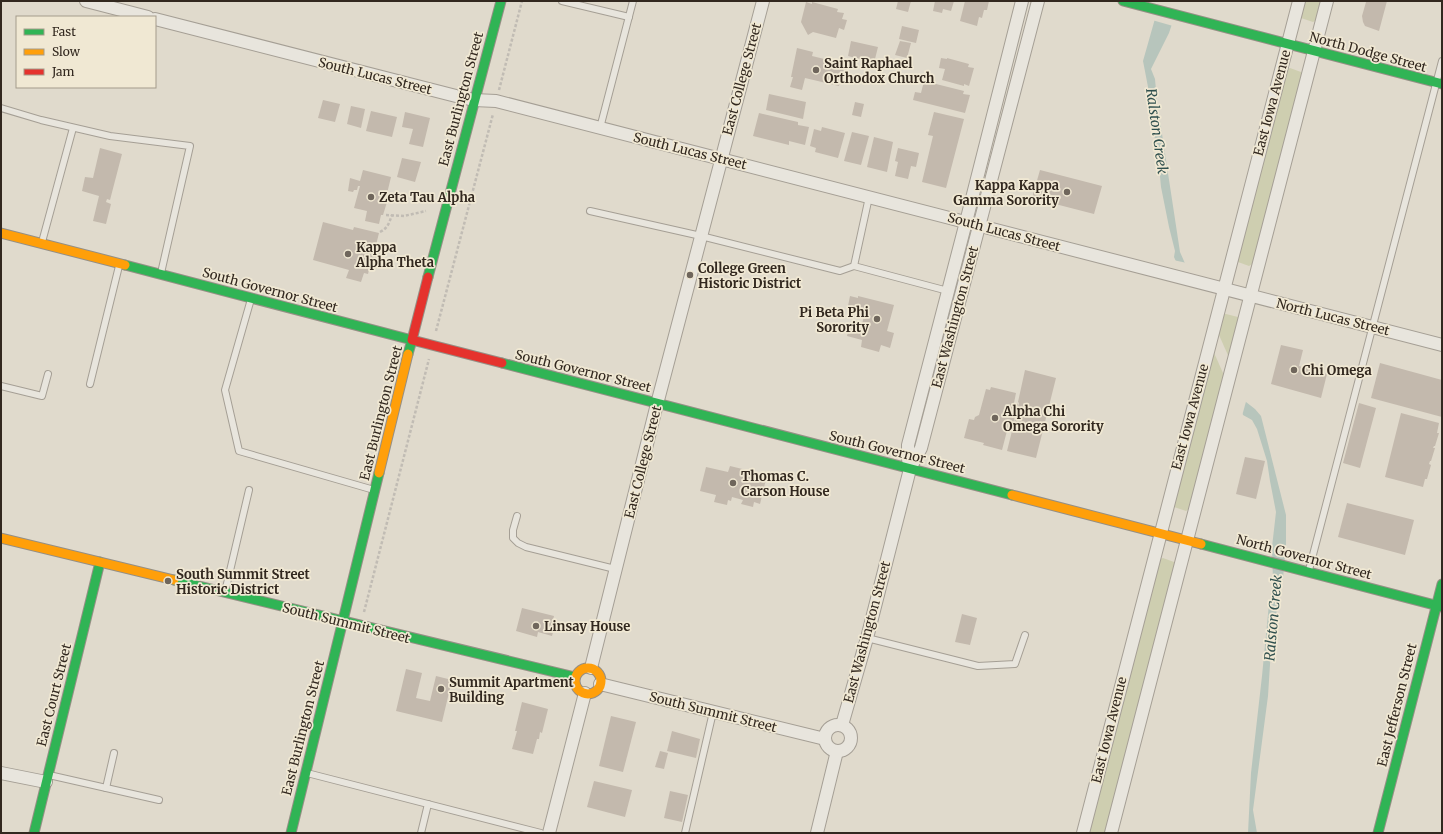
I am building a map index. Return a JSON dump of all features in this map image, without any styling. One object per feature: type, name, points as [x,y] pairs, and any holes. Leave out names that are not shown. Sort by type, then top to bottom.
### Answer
[{"type":"main road","name":"East Burlington Street","points":[[291,833],[412,340],[501,1]]},
{"type":"main road","name":"North Dodge Street","points":[[1123,1],[1439,84]]},
{"type":"main road","name":"South Governor Street","points":[[1,233],[432,346],[1160,533]]},
{"type":"main road","name":"North Governor Street","points":[[1160,533],[1439,606]]},
{"type":"main road","name":"South Summit Street","points":[[1,538],[342,622],[575,677]]},
{"type":"main road","name":"East Court Street","points":[[34,833],[100,562]]},
{"type":"main road","name":"East Jefferson Street","points":[[1378,833],[1439,606],[1442,584]]},
{"type":"main road","points":[[584,668],[591,668],[598,673],[600,677],[600,684],[598,689],[591,694],[578,690],[575,677],[580,670],[584,668]]},
{"type":"street","points":[[86,1],[144,16]]},
{"type":"street","name":"East College Street","points":[[591,668],[615,569],[763,1]]},
{"type":"street","name":"East Washington Street","points":[[910,469],[908,445],[1022,1]]},
{"type":"street","name":"East Washington Street","points":[[842,725],[867,638],[910,469],[921,448],[1038,1]]},
{"type":"street","name":"East Iowa Avenue","points":[[1083,833],[1299,1]]},
{"type":"street","points":[[1111,833],[1327,1]]},
{"type":"street","name":"South Lucas Street","points":[[156,19],[311,60],[474,100],[496,101],[1224,289]]},
{"type":"street","name":"North Lucas Street","points":[[1224,289],[1442,345]]},
{"type":"street","name":"South Summit Street","points":[[600,684],[825,739]]},
{"type":"street","points":[[549,833],[584,693]]},
{"type":"street","points":[[842,725],[851,733],[851,742],[846,749],[837,751],[828,746],[825,739],[829,728],[842,725]]},
{"type":"street","points":[[817,833],[837,751]]},
{"type":"street","points":[[1,773],[47,779]]},
{"type":"lane","points":[[562,1],[629,17]]},
{"type":"lane","points":[[600,128],[633,1]]},
{"type":"lane","points":[[1308,572],[1439,84],[1442,61]]},
{"type":"lane","points":[[1,108],[41,120],[110,136],[190,146],[160,275]]},
{"type":"lane","points":[[42,244],[73,128]]},
{"type":"lane","points":[[854,266],[869,197]]},
{"type":"lane","points":[[590,210],[840,271],[854,266],[948,290]]},
{"type":"lane","points":[[90,384],[120,264]]},
{"type":"lane","points":[[251,298],[225,390],[240,451],[375,491]]},
{"type":"lane","points":[[1,386],[42,396],[48,374]]},
{"type":"lane","points":[[224,593],[249,490]]},
{"type":"lane","points":[[517,516],[513,530],[513,538],[518,543],[526,547],[615,569]]},
{"type":"lane","points":[[867,638],[978,666],[1015,664],[1025,635]]},
{"type":"lane","points":[[685,833],[713,712]]},
{"type":"lane","points":[[106,788],[114,753]]},
{"type":"lane","points":[[306,773],[541,833]]},
{"type":"lane","points":[[47,779],[106,788],[159,800]]},
{"type":"lane","points":[[421,833],[428,804]]},
{"type":"path","points":[[363,613],[522,1]]},
{"type":"path","points":[[386,215],[404,216],[426,211]]},
{"type":"path","points":[[380,232],[386,229],[392,215]]},
{"type":"green space","points":[[1305,1],[1322,1],[1318,19],[1313,22],[1301,18]]},
{"type":"green space","points":[[1290,68],[1301,72],[1303,75],[1254,263],[1249,266],[1238,262],[1238,256],[1288,69]]},
{"type":"green space","points":[[1224,314],[1238,317],[1239,320],[1190,508],[1186,511],[1174,507],[1174,501]]},
{"type":"green space","points":[[1163,558],[1174,562],[1175,564],[1106,833],[1088,833],[1160,559]]},
{"type":"water","name":"Ralston Creek","points":[[1160,1],[1182,1],[1176,12],[1169,33],[1151,69],[1155,79],[1180,252],[1246,402],[1261,416],[1286,515],[1286,546],[1283,578],[1271,649],[1268,696],[1253,810],[1257,833],[1248,833],[1251,773],[1269,604],[1273,582],[1272,547],[1276,512],[1267,461],[1257,429],[1252,420],[1243,415],[1174,257],[1175,251],[1161,187],[1158,155],[1149,108],[1149,92],[1143,61]]},
{"type":"pier","points":[[1158,1],[1178,1],[1184,3],[1173,26],[1152,20]]},
{"type":"pier","points":[[1173,260],[1187,263],[1247,398],[1242,416]]},
{"type":"building","points":[[898,1],[911,1],[908,12],[896,9]]},
{"type":"building","points":[[935,1],[954,1],[951,11],[943,9],[942,13],[933,11]]},
{"type":"building","points":[[965,1],[989,1],[987,10],[984,10],[982,18],[979,17],[977,26],[960,21]]},
{"type":"building","points":[[1363,1],[1387,1],[1379,31],[1365,26],[1362,16],[1366,2]]},
{"type":"building","points":[[806,2],[812,4],[812,2],[838,9],[837,12],[844,13],[842,19],[847,20],[844,30],[839,28],[836,38],[813,32],[808,35],[801,22]]},
{"type":"building","points":[[902,26],[919,30],[916,43],[899,39]]},
{"type":"building","points":[[851,41],[878,47],[874,63],[848,56]]},
{"type":"building","points":[[900,41],[911,43],[907,58],[895,55]]},
{"type":"building","points":[[797,48],[813,52],[812,56],[845,64],[844,68],[847,69],[845,77],[841,76],[839,86],[805,78],[802,90],[790,87]]},
{"type":"building","points":[[941,58],[947,58],[969,64],[968,67],[974,68],[969,86],[942,80],[945,69],[939,68]]},
{"type":"building","points":[[924,81],[964,91],[963,94],[970,95],[965,113],[913,100],[915,92],[921,93]]},
{"type":"building","points":[[769,94],[806,102],[803,119],[766,110]]},
{"type":"building","points":[[323,100],[340,104],[335,122],[318,118]]},
{"type":"building","points":[[855,102],[864,104],[861,117],[852,115]]},
{"type":"building","points":[[351,106],[365,109],[361,128],[347,124]]},
{"type":"building","points":[[371,111],[397,117],[392,137],[366,131]]},
{"type":"building","points":[[405,112],[430,118],[423,147],[409,144],[413,129],[402,127]]},
{"type":"building","points":[[934,112],[964,119],[946,188],[922,182],[933,136],[928,135]]},
{"type":"building","points":[[759,113],[798,122],[798,125],[809,127],[805,145],[789,141],[789,145],[753,136]]},
{"type":"building","points":[[822,127],[845,133],[838,158],[815,152],[816,148],[810,146],[814,129],[821,131]]},
{"type":"building","points":[[852,132],[869,136],[861,165],[844,161]]},
{"type":"building","points":[[874,137],[893,142],[887,172],[867,167]]},
{"type":"building","points":[[100,148],[122,154],[110,200],[107,199],[106,202],[111,204],[106,224],[93,221],[99,196],[82,191],[85,177],[93,178]]},
{"type":"building","points":[[898,148],[919,153],[916,167],[911,166],[908,179],[895,176],[898,162],[895,161]]},
{"type":"building","points":[[402,158],[421,162],[415,182],[397,177]]},
{"type":"building","name":"Zeta Tau Alpha","points":[[363,170],[391,177],[385,202],[387,202],[379,224],[365,221],[367,211],[354,208],[360,186],[358,186],[357,190],[354,190],[353,192],[348,191],[350,178],[360,181]]},
{"type":"building","name":"Kappa Kappa Gamma Sorority","points":[[1040,170],[1102,186],[1094,214],[1032,198]]},
{"type":"building","name":"Kappa Alpha Theta","points":[[323,222],[353,230],[354,227],[379,233],[376,245],[382,247],[377,264],[371,262],[368,274],[364,273],[361,282],[346,278],[349,270],[313,260]]},
{"type":"building","name":"Pi Beta Phi Sorority","points":[[850,296],[858,298],[858,296],[894,305],[887,331],[894,333],[890,348],[881,345],[879,352],[861,347],[862,340],[847,336],[850,325],[861,328],[865,312],[855,310],[856,308],[848,306]]},
{"type":"building","name":"Chi Omega","points":[[1281,345],[1303,350],[1299,366],[1327,374],[1321,398],[1271,384]]},
{"type":"building","points":[[1380,363],[1442,380],[1442,417],[1371,398]]},
{"type":"building","points":[[1025,370],[1056,378],[1036,458],[1007,451],[1019,403]]},
{"type":"building","name":"Alpha Chi Omega Sorority","points":[[991,387],[1016,393],[1014,403],[1018,404],[1012,428],[1008,427],[1002,450],[983,445],[984,443],[964,438],[969,419],[974,420],[975,417],[979,415],[986,389],[990,390]]},
{"type":"building","points":[[1359,403],[1376,408],[1360,468],[1343,463]]},
{"type":"building","points":[[1401,413],[1439,423],[1437,433],[1439,433],[1429,464],[1431,465],[1423,487],[1385,477]]},
{"type":"building","points":[[1245,457],[1265,461],[1256,499],[1236,494]]},
{"type":"building","name":"Thomas C. Carson House","points":[[730,466],[767,475],[760,504],[754,502],[753,507],[741,504],[743,500],[732,497],[731,501],[728,500],[727,505],[714,502],[716,495],[700,491],[706,467],[728,472]]},
{"type":"building","points":[[1347,503],[1414,520],[1405,555],[1338,537]]},
{"type":"building","name":"Linsay House","points":[[522,608],[554,616],[553,620],[556,620],[552,636],[538,632],[537,637],[516,631]]},
{"type":"building","points":[[962,614],[977,618],[970,645],[955,642]]},
{"type":"building","name":"Summit Apartment Building","points":[[406,669],[422,673],[416,698],[430,701],[436,676],[452,680],[442,722],[396,711]]},
{"type":"building","points":[[522,702],[548,709],[542,733],[540,732],[533,754],[512,749]]},
{"type":"building","points":[[611,716],[636,722],[623,772],[599,766]]},
{"type":"building","points":[[672,731],[700,739],[696,758],[667,751]]},
{"type":"building","points":[[660,751],[668,753],[664,769],[655,767]]},
{"type":"building","points":[[594,781],[632,790],[625,817],[587,807]]},
{"type":"building","points":[[670,791],[688,795],[682,822],[664,818]]},
{"type":"traffic: fast","points":[[428,277],[501,1]]},
{"type":"traffic: fast","points":[[1123,1],[1442,84]]},
{"type":"traffic: fast","points":[[125,265],[412,340],[408,354]]},
{"type":"traffic: fast","points":[[502,363],[1012,495]]},
{"type":"traffic: fast","points":[[291,833],[379,473]]},
{"type":"traffic: fast","points":[[1201,544],[1442,607]]},
{"type":"traffic: fast","points":[[34,833],[100,562]]},
{"type":"traffic: fast","points":[[174,580],[575,677]]},
{"type":"traffic: fast","points":[[1378,833],[1442,584]]},
{"type":"traffic: slow","points":[[1,233],[125,265]]},
{"type":"traffic: slow","points":[[379,473],[408,354]]},
{"type":"traffic: slow","points":[[1012,495],[1201,544]]},
{"type":"traffic: slow","points":[[1,538],[174,580]]},
{"type":"traffic: slow","points":[[588,668],[597,672],[601,681],[597,690],[588,694],[579,690],[575,681],[579,672],[588,668]]},
{"type":"traffic: jam","points":[[428,277],[412,340],[502,363]]},
{"type":"place","name":"Saint Raphael Orthodox Church","points":[[816,70]]},
{"type":"place","name":"Kappa Kappa Gamma Sorority","points":[[1067,192]]},
{"type":"place","name":"Zeta Tau Alpha","points":[[371,197]]},
{"type":"place","name":"Kappa Alpha Theta","points":[[348,254]]},
{"type":"place","name":"College Green Historic District","points":[[690,275]]},
{"type":"place","name":"Pi Beta Phi Sorority","points":[[877,319]]},
{"type":"place","name":"Chi Omega","points":[[1294,370]]},
{"type":"place","name":"Alpha Chi Omega Sorority","points":[[995,418]]},
{"type":"place","name":"Thomas C. Carson House","points":[[733,483]]},
{"type":"place","name":"South Summit Street Historic District","points":[[168,581]]},
{"type":"place","name":"Linsay House","points":[[536,626]]},
{"type":"place","name":"Summit Apartment Building","points":[[441,689]]}]
